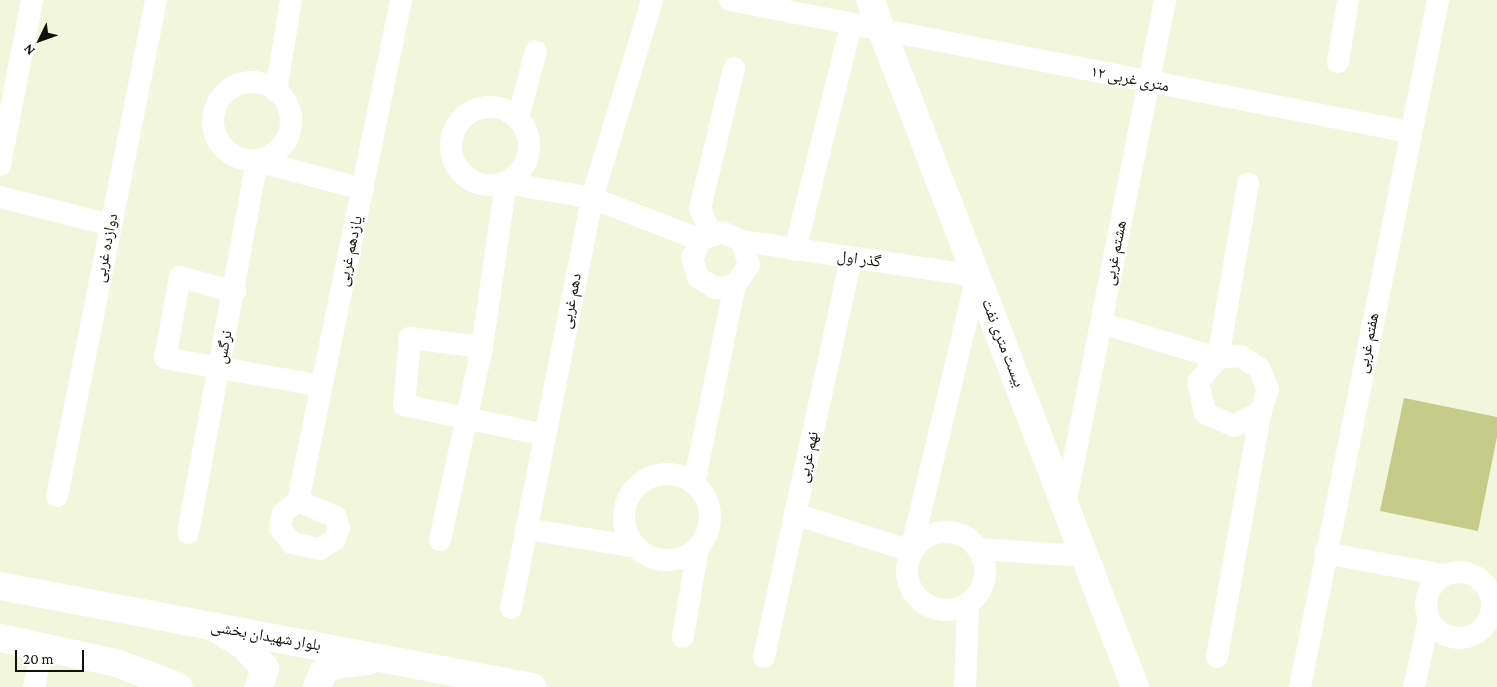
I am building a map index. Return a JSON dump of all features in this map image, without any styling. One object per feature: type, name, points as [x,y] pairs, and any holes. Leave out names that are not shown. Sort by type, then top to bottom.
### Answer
[{"type":"main road","name":"بیست متری نفت","points":[[870,0],[1135,687]]},
{"type":"main road","name":"بلوار شهیدان بخشی","points":[[0,586],[388,658],[532,687]]},
{"type":"main road","points":[[213,626],[242,644],[265,668],[259,687]]},
{"type":"main road","points":[[0,638],[117,663],[179,687]]},
{"type":"main road","points":[[317,687],[323,672],[334,665],[388,658]]},
{"type":"street","points":[[0,165],[32,0]]},
{"type":"street","name":"دوازده غربی","points":[[57,496],[156,0]]},
{"type":"street","points":[[276,91],[291,0]]},
{"type":"street","name":"یازدهم غربی","points":[[298,501],[401,0]]},
{"type":"street","name":"دهم غربی","points":[[511,608],[592,198],[652,0]]},
{"type":"street","name":"۱۲ متری غربی","points":[[730,0],[851,26],[881,28],[1148,83],[1410,132]]},
{"type":"street","name":"هشتم غربی","points":[[1065,505],[1165,0]]},
{"type":"street","points":[[1338,62],[1348,0]]},
{"type":"street","name":"هفتم غربی","points":[[1300,687],[1438,0]]},
{"type":"street","points":[[795,250],[851,26]]},
{"type":"street","points":[[518,118],[536,51]]},
{"type":"street","points":[[706,238],[700,208],[734,68]]},
{"type":"street","points":[[257,161],[280,149],[290,132],[290,112],[276,91],[265,84],[240,84],[224,95],[214,111],[216,136],[222,147],[232,155],[362,189]]},
{"type":"street","points":[[440,540],[482,346],[506,183],[525,166],[530,153],[528,134],[518,118],[500,109],[481,108],[464,117],[453,133],[453,159],[464,175],[480,185],[506,183],[592,198],[706,238]]},
{"type":"street","name":"نرگس","points":[[188,533],[235,292],[257,161]]},
{"type":"street","points":[[1248,184],[1218,358],[1198,382],[1205,413],[1234,426],[1261,411]]},
{"type":"street","points":[[0,197],[111,225]]},
{"type":"street","points":[[694,484],[735,285],[749,265],[742,241],[722,232],[706,238],[692,258],[698,277],[715,288],[735,285]]},
{"type":"street","name":"گذر اول","points":[[742,241],[976,276]]},
{"type":"street","name":"نهم غربی","points":[[764,657],[851,258]]},
{"type":"street","points":[[976,276],[906,577],[919,600],[943,611],[968,604],[977,595],[984,578],[979,549]]},
{"type":"street","points":[[235,292],[180,277],[165,339],[165,358],[322,386]]},
{"type":"street","points":[[1100,323],[1218,358],[1240,356],[1259,368],[1268,389],[1261,411],[1216,657]]},
{"type":"street","points":[[482,346],[410,338],[404,405],[545,435]]},
{"type":"street","points":[[636,547],[624,521],[625,506],[636,488],[654,476],[668,474],[694,484],[704,494],[710,522],[698,547],[683,637]]},
{"type":"street","points":[[795,514],[911,551]]},
{"type":"street","points":[[526,529],[636,547],[647,555],[674,560],[698,547]]},
{"type":"street","points":[[911,551],[931,534],[944,531],[957,533],[979,549],[1084,556]]},
{"type":"street","points":[[1326,553],[1442,575],[1463,571],[1483,582],[1490,591],[1491,614],[1478,632],[1457,638],[1436,629],[1429,620],[1426,610],[1428,590],[1442,575]]},
{"type":"street","points":[[965,687],[968,604]]},
{"type":"street","points":[[1414,687],[1429,620]]},
{"type":"street","points":[[34,687],[42,647]]},
{"type":"green space","points":[[1404,398],[1497,417],[1497,437],[1478,531],[1380,511]]}]
